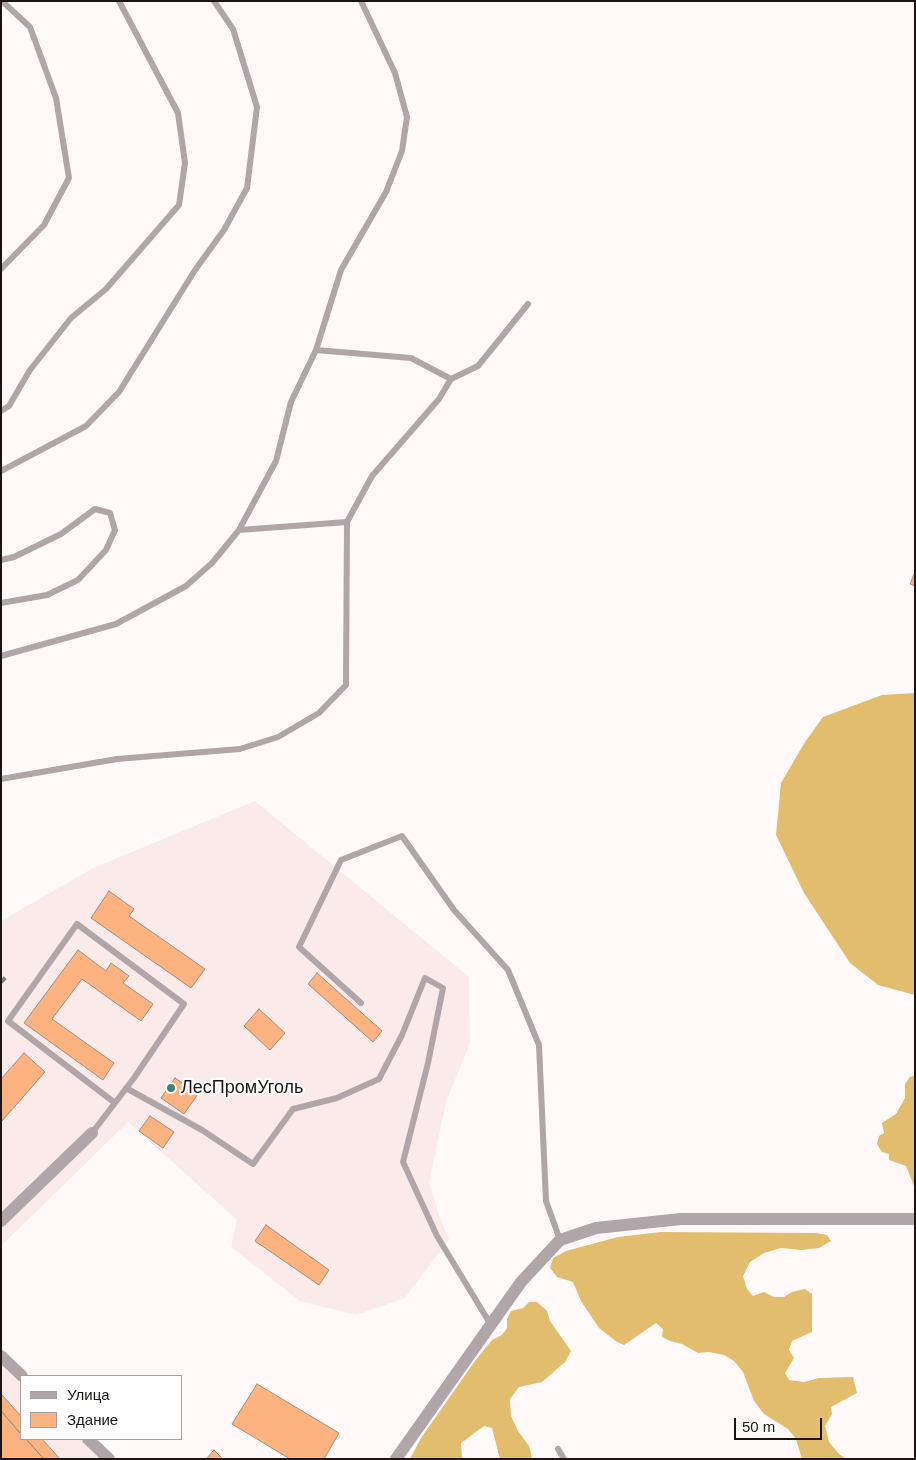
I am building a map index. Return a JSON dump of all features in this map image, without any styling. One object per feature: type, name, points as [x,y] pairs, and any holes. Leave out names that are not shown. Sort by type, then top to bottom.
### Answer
[{"type":"street","points":[[1,1221],[92,1133]]},
{"type":"street","points":[[396,1459],[492,1326],[521,1282],[560,1240],[596,1228],[681,1219],[817,1217],[915,1219]]},
{"type":"street","points":[[1,1356],[21,1375]]},
{"type":"street","points":[[89,1440],[109,1459]]},
{"type":"lane","points":[[1,270],[44,225],[69,178],[56,98],[30,27],[2,1]]},
{"type":"lane","points":[[1,411],[10,406],[30,370],[71,318],[106,289],[179,206],[186,163],[178,113],[119,1]]},
{"type":"lane","points":[[1,471],[86,426],[119,392],[195,270],[224,230],[247,188],[256,107],[233,29],[214,1]]},
{"type":"lane","points":[[1,656],[116,624],[186,586],[212,562],[238,530],[276,461],[291,402],[316,350],[341,270],[386,192],[402,151],[407,117],[395,73],[361,1]]},
{"type":"lane","points":[[1,779],[117,758],[240,750],[278,737],[319,713],[346,685],[347,522],[372,476],[439,399],[451,379],[478,366],[528,304]]},
{"type":"lane","points":[[316,350],[411,358],[451,379]]},
{"type":"lane","points":[[1,560],[61,534],[95,509],[110,513],[115,530],[106,550],[78,580],[47,595],[1,603]]},
{"type":"lane","points":[[238,530],[347,522]]},
{"type":"lane","points":[[361,1003],[299,947],[341,860],[402,836],[454,910],[508,970],[539,1045],[546,1201],[560,1240]]},
{"type":"lane","points":[[92,1133],[115,1103],[126,1088],[184,1004],[76,924],[8,1021],[115,1103]]},
{"type":"lane","points":[[126,1088],[202,1130],[253,1164],[294,1108],[337,1098],[379,1079],[402,1035],[425,978],[443,988],[428,1063],[403,1162],[437,1236],[492,1326]]},
{"type":"lane","points":[[558,1448],[564,1459]]},
{"type":"shaded area","points":[[915,693],[915,995],[878,985],[850,963],[804,893],[776,835],[781,783],[805,742],[823,717],[882,695]]},
{"type":"shaded area","points":[[255,801],[469,977],[470,1043],[446,1102],[429,1182],[440,1218],[449,1239],[405,1298],[356,1315],[300,1301],[231,1247],[237,1220],[128,1122],[1,1246],[1,921],[93,868]]},
{"type":"shaded area","points":[[915,1075],[915,1189],[906,1166],[889,1160],[889,1154],[882,1152],[877,1144],[879,1136],[884,1133],[882,1123],[896,1114],[905,1098],[905,1084],[910,1077]]},
{"type":"shaded area","points":[[661,1232],[816,1233],[827,1235],[831,1241],[819,1248],[802,1250],[781,1248],[764,1253],[750,1262],[743,1276],[747,1289],[753,1296],[764,1292],[774,1297],[784,1297],[792,1292],[805,1289],[812,1294],[812,1332],[792,1341],[789,1350],[794,1358],[785,1373],[789,1380],[804,1382],[819,1378],[853,1377],[857,1393],[831,1407],[832,1414],[825,1426],[829,1442],[839,1454],[847,1459],[802,1459],[796,1439],[788,1429],[764,1414],[754,1401],[743,1372],[734,1361],[724,1355],[709,1352],[698,1353],[682,1344],[670,1341],[662,1337],[663,1329],[656,1323],[624,1345],[617,1342],[599,1328],[581,1301],[573,1282],[557,1277],[550,1268],[553,1258],[566,1251],[618,1237]]},
{"type":"shaded area","points":[[529,1302],[537,1302],[547,1311],[550,1321],[571,1351],[565,1362],[542,1382],[519,1387],[510,1399],[511,1416],[518,1431],[529,1446],[532,1457],[530,1459],[500,1459],[492,1428],[484,1426],[461,1443],[462,1459],[410,1459],[421,1438],[475,1361],[492,1340],[502,1335],[507,1328],[507,1319],[511,1311],[523,1308]]},
{"type":"shaded area","points":[[1,1365],[20,1383],[20,1440],[81,1440],[101,1459],[1,1459]]},
{"type":"building","points":[[915,572],[915,586],[910,584]]},
{"type":"building","points":[[109,891],[134,909],[129,916],[205,969],[191,988],[91,918]]},
{"type":"building","points":[[78,950],[106,971],[111,963],[129,976],[123,983],[153,1004],[141,1021],[82,979],[52,1019],[114,1063],[103,1080],[24,1023]]},
{"type":"building","points":[[317,973],[382,1031],[373,1042],[308,984]]},
{"type":"building","points":[[259,1009],[285,1033],[270,1050],[244,1026]]},
{"type":"building","points":[[24,1053],[45,1072],[1,1122],[1,1079]]},
{"type":"building","points":[[175,1078],[198,1094],[184,1114],[161,1098]]},
{"type":"building","points":[[150,1116],[174,1132],[163,1148],[139,1131]]},
{"type":"building","points":[[266,1225],[329,1270],[319,1285],[255,1241]]},
{"type":"building","points":[[257,1384],[339,1433],[324,1459],[290,1459],[232,1424]]},
{"type":"building","points":[[1,1394],[20,1415],[20,1433],[1,1411]]},
{"type":"building","points":[[1,1411],[20,1433],[20,1440],[27,1440],[44,1459],[1,1459]]},
{"type":"building","points":[[27,1440],[43,1440],[60,1459],[44,1459]]},
{"type":"building","points":[[214,1450],[223,1459],[206,1459]]},
{"type":"railway","points":[[1,982],[8,975]]},
{"type":"place","name":"ЛесПромУголь","points":[[171,1088]]}]
